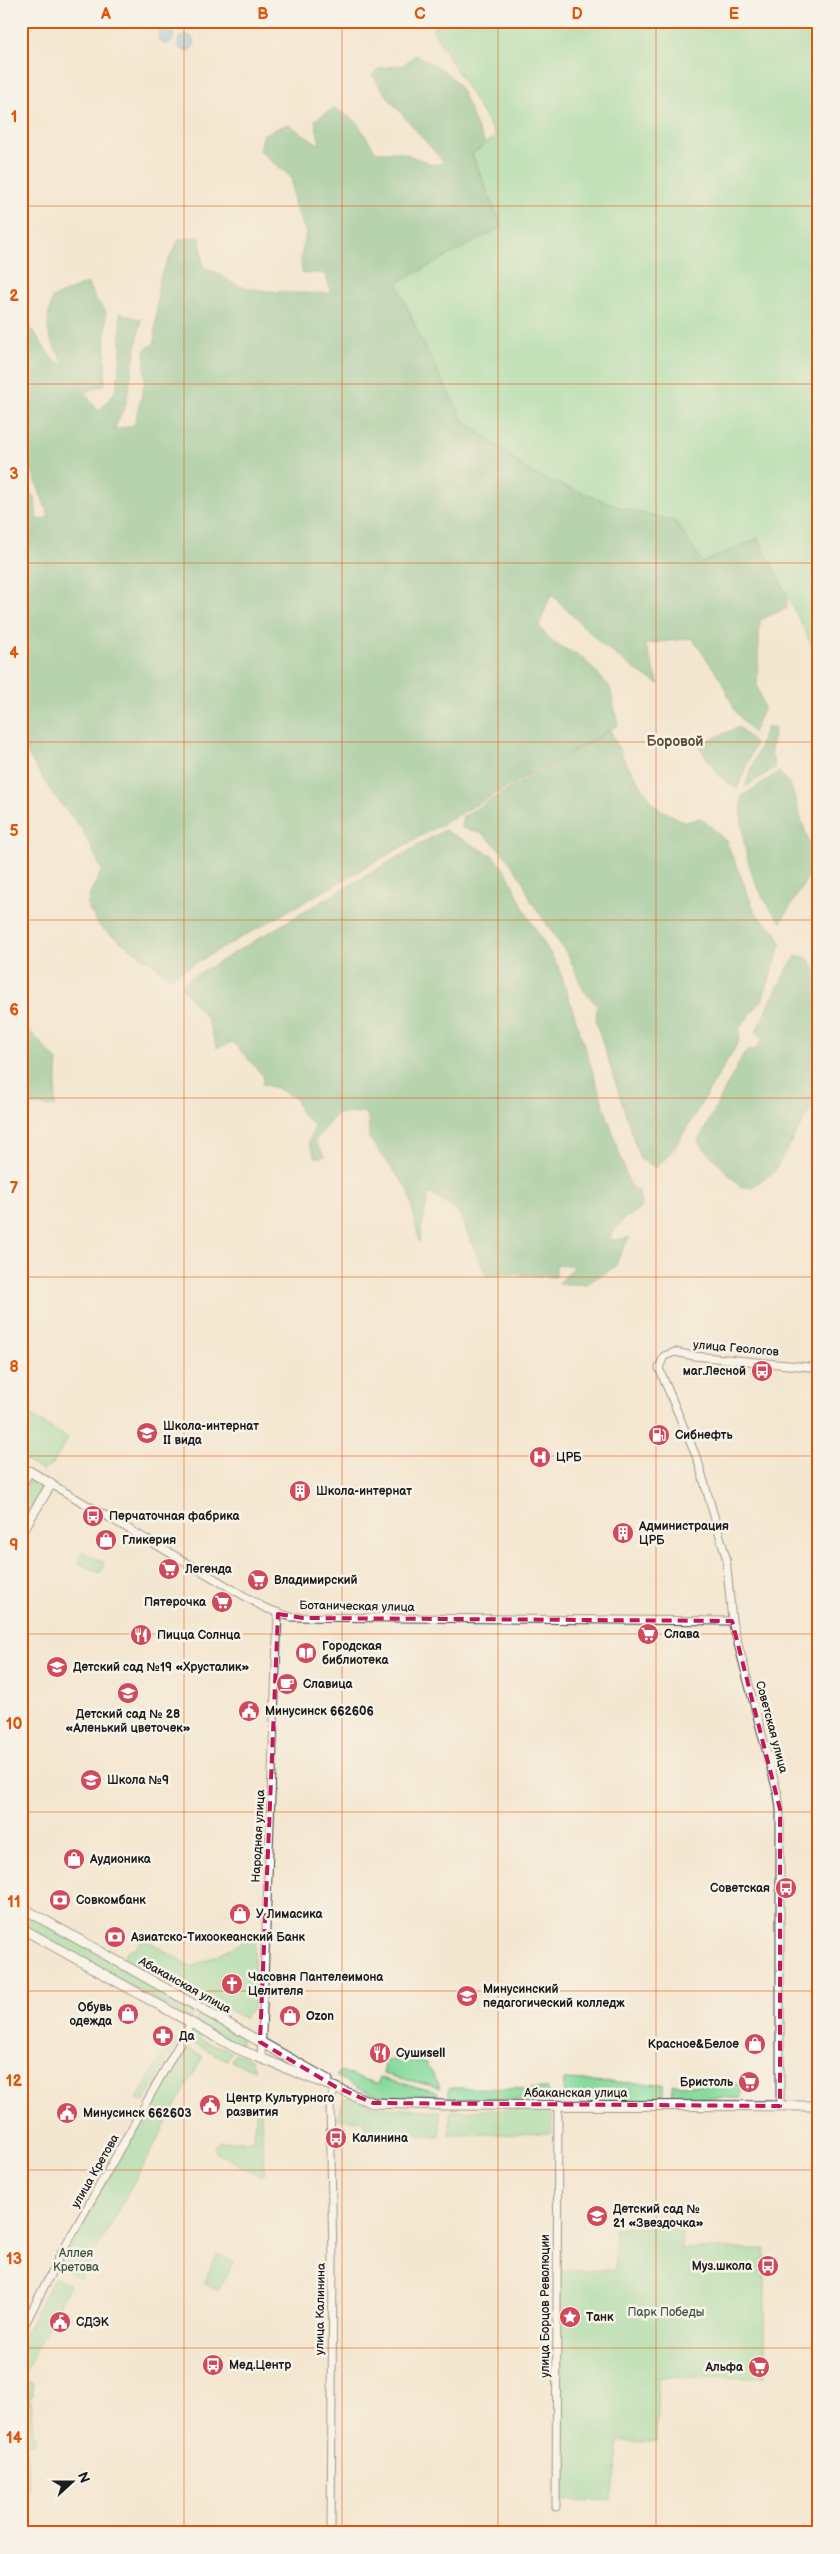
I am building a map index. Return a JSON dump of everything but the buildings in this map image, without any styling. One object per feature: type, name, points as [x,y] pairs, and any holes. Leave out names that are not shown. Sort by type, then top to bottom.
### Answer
[{"type":"main road","name":"Ботаническая улица","points":[[25,1469],[51,1484]]},
{"type":"main road","points":[[21,1485],[25,1469]]},
{"type":"main road","points":[[21,1533],[51,1484]]},
{"type":"main road","name":"Абаканская улица","points":[[21,1907],[325,2078],[336,2087]]},
{"type":"main road","name":"Абаканская улица","points":[[21,1928],[238,2049],[373,2103],[385,2105],[819,2106]]},
{"type":"main road","points":[[191,2023],[200,2008]]},
{"type":"main road","points":[[238,2049],[247,2043],[248,2038],[244,2033]]},
{"type":"street","name":"улица Геологов","points":[[659,1368],[664,1356],[675,1352],[694,1356],[819,1368]]},
{"type":"street","name":"Советская улица","points":[[659,1368],[698,1462],[726,1557],[732,1621],[780,1809],[780,2106]]},
{"type":"street","name":"Ботаническая улица","points":[[51,1484],[278,1614],[303,1618],[732,1621]]},
{"type":"street","name":"Народная улица","points":[[260,2059],[278,1614]]},
{"type":"street","name":"улица Кретова","points":[[21,2332],[57,2261],[191,2023]]},
{"type":"street","name":"улица Калинина","points":[[331,2533],[333,2260],[330,2101],[336,2087]]},
{"type":"street","name":"улица Борцов Революции","points":[[556,2507],[558,2106]]},
{"type":"highlighted area","points":[[278,1614],[303,1618],[732,1621],[780,1809],[780,2106],[373,2103],[336,2087],[260,2042]]},
{"type":"green space","points":[[443,21],[819,21],[819,659],[758,538],[703,564],[675,521],[624,509],[533,474],[463,420],[420,338],[397,283],[502,226],[472,154],[496,136],[432,29]]},
{"type":"green space","points":[[415,55],[446,72],[463,94],[486,144],[472,154],[502,227],[397,283],[420,338],[463,420],[533,474],[624,509],[675,521],[703,563],[758,538],[786,593],[787,608],[760,620],[757,686],[764,707],[753,733],[736,712],[720,678],[692,638],[645,644],[659,684],[641,674],[599,642],[551,594],[539,626],[552,642],[583,658],[610,687],[618,725],[171,977],[100,927],[87,906],[91,891],[102,870],[82,829],[52,793],[21,743],[21,484],[35,498],[37,520],[49,517],[26,455],[21,409],[21,312],[52,359],[65,366],[49,334],[48,320],[52,298],[87,283],[96,300],[106,311],[105,385],[84,392],[99,412],[116,390],[121,355],[120,313],[141,320],[126,404],[114,430],[134,425],[145,382],[145,349],[154,344],[159,279],[179,239],[200,237],[203,267],[214,271],[237,285],[269,291],[331,293],[325,273],[302,274],[301,258],[306,233],[294,203],[291,177],[259,151],[264,134],[288,124],[320,145],[315,120],[334,108],[356,121],[376,152],[401,152],[434,165],[444,163],[390,100],[372,75],[380,68],[404,65]]},
{"type":"green space","points":[[739,727],[755,744],[737,789],[721,778],[698,745]]},
{"type":"green space","points":[[775,727],[771,751],[775,768],[745,787],[766,728]]},
{"type":"green space","points":[[610,730],[624,760],[656,807],[685,822],[701,818],[726,841],[756,914],[776,932],[781,945],[762,1000],[740,1027],[739,1041],[674,1149],[656,1168],[640,1159],[596,1022],[597,1005],[584,991],[569,957],[531,901],[523,881],[504,854],[483,834],[462,828],[462,817]]},
{"type":"green space","points":[[779,772],[790,784],[809,843],[811,872],[781,922],[761,894],[754,879],[742,830],[742,796]]},
{"type":"green space","points":[[444,830],[492,855],[507,873],[527,915],[559,968],[627,1177],[632,1189],[639,1190],[641,1209],[624,1219],[609,1238],[614,1240],[630,1237],[615,1267],[587,1284],[558,1284],[575,1266],[556,1264],[556,1277],[506,1274],[487,1277],[458,1212],[429,1193],[419,1242],[409,1191],[369,1138],[368,1116],[363,1112],[336,1114],[315,1142],[325,1156],[316,1158],[309,1143],[314,1125],[302,1115],[295,1098],[276,1088],[262,1084],[264,1077],[233,1042],[217,1048],[207,1019],[181,987],[186,981]]},
{"type":"green space","points":[[797,955],[808,958],[819,975],[819,1095],[774,1172],[752,1187],[741,1187],[698,1142],[744,1053],[758,1048],[762,1039],[756,1031],[787,969]]},
{"type":"green space","points":[[21,1021],[58,1062],[55,1107],[21,1104]]},
{"type":"green space","points":[[21,1410],[68,1438],[53,1464],[42,1471],[21,1458]]},
{"type":"green space","points":[[31,1480],[39,1481],[42,1493],[21,1528],[21,1492]]},
{"type":"green space","points":[[82,1552],[103,1562],[104,1565],[100,1573],[79,1563],[78,1560]]},
{"type":"green space","points":[[21,1911],[194,2009],[191,2018],[189,2019],[21,1924]]},
{"type":"green space","points":[[255,1936],[253,2010],[247,2013],[244,2019],[212,2001],[192,1999],[182,1992],[191,1986],[177,1977],[172,1985],[163,1983],[122,1959],[127,1951],[136,1949],[143,1938],[192,1967]]},
{"type":"green space","points":[[203,2014],[241,2036],[241,2044],[239,2045],[197,2024],[196,2021],[199,2015]]},
{"type":"green space","points":[[195,2032],[200,2034],[199,2039],[231,2052],[227,2060],[186,2039]]},
{"type":"green space","points":[[172,2038],[178,2042],[144,2102],[137,2099]]},
{"type":"green space","points":[[183,2045],[203,2057],[169,2117],[149,2105]]},
{"type":"green space","points":[[235,2053],[252,2060],[255,2070],[231,2062]]},
{"type":"green space","points":[[396,2058],[425,2062],[441,2088],[383,2074],[386,2061]]},
{"type":"green space","points":[[340,2071],[378,2084],[380,2078],[438,2092],[438,2100],[374,2095],[336,2076]]},
{"type":"green space","points":[[564,2080],[663,2084],[663,2101],[563,2099]]},
{"type":"green space","points":[[741,2084],[741,2098],[673,2098],[672,2085]]},
{"type":"green space","points":[[449,2088],[548,2089],[548,2100],[449,2099]]},
{"type":"green space","points":[[349,2097],[375,2107],[440,2111],[440,2136],[420,2136],[419,2133],[365,2137],[365,2121],[337,2119],[343,2099]]},
{"type":"green space","points":[[551,2108],[552,2133],[450,2135],[450,2111]]},
{"type":"green space","name":"Аллея Кретова","points":[[146,2111],[167,2122],[80,2279],[58,2266]]},
{"type":"green space","points":[[259,2111],[261,2113],[264,2174],[259,2176],[216,2152],[214,2147],[219,2142],[254,2140],[256,2112]]},
{"type":"green space","name":"Парк Победы","points":[[615,2228],[682,2228],[681,2249],[765,2249],[765,2378],[658,2377],[656,2442],[619,2441],[611,2500],[559,2501],[561,2271],[615,2270]]},
{"type":"green space","points":[[218,2254],[233,2262],[218,2291],[203,2283]]},
{"type":"green space","points":[[54,2277],[70,2285],[23,2375],[21,2374],[21,2341]]},
{"type":"green space","points":[[21,2380],[33,2384],[33,2394],[30,2396],[33,2434],[37,2438],[34,2444],[21,2443]]},
{"type":"green space","points":[[21,2452],[26,2452],[29,2492],[21,2492]]},
{"type":"water","points":[[166,28],[172,30],[174,36],[172,42],[166,44],[160,42],[158,36],[160,30]]},
{"type":"water","points":[[186,35],[192,37],[194,43],[192,49],[186,51],[180,49],[178,43],[180,37]]},
{"type":"place","name":"маг.Лесной","points":[[762,1371]]},
{"type":"place","name":"Школа-интернат II вида","points":[[147,1433]]},
{"type":"place","name":"Сибнефть","points":[[659,1435]]},
{"type":"place","name":"ЦРБ","points":[[540,1457]]},
{"type":"place","name":"Школа-интернат","points":[[300,1491]]},
{"type":"place","name":"Перчаточная фабрика","points":[[93,1516]]},
{"type":"place","name":"Администрация ЦРБ","points":[[623,1533]]},
{"type":"place","name":"Гликерия","points":[[106,1540]]},
{"type":"place","name":"Легенда","points":[[169,1569]]},
{"type":"place","name":"Владимирский","points":[[258,1580]]},
{"type":"place","name":"Пятерочка","points":[[222,1602]]},
{"type":"place","name":"Слава","points":[[648,1634]]},
{"type":"place","name":"Пицца Солнца","points":[[141,1635]]},
{"type":"place","name":"Городская библиотека","points":[[306,1653]]},
{"type":"place","name":"Детский сад №19 «Хрусталик»","points":[[57,1667]]},
{"type":"place","name":"Славица","points":[[287,1684]]},
{"type":"place","name":"Детский сад № 28 «Аленький цветочек»","points":[[128,1693]]},
{"type":"place","name":"Минусинск 662606","points":[[249,1711]]},
{"type":"place","name":"Школа №9","points":[[91,1780]]},
{"type":"place","name":"Аудионика","points":[[74,1859]]},
{"type":"place","name":"Советская","points":[[786,1888]]},
{"type":"place","name":"Совкомбанк","points":[[60,1900]]},
{"type":"place","name":"У Лимасика","points":[[240,1914]]},
{"type":"place","name":"Азиатско-Тихоокеанский Банк","points":[[115,1937]]},
{"type":"place","name":"Часовня Пантелеимона Целителя","points":[[232,1984]]},
{"type":"place","name":"Минусинский педагогический колледж","points":[[467,1996]]},
{"type":"place","name":"Обувь одежда","points":[[128,2014]]},
{"type":"place","name":"Ozon","points":[[290,2016]]},
{"type":"place","name":"Да","points":[[163,2036]]},
{"type":"place","name":"Красное&Белое","points":[[755,2044]]},
{"type":"place","name":"Сушиsell","points":[[380,2053]]},
{"type":"place","name":"Бристоль","points":[[749,2082]]},
{"type":"place","name":"Центр Культурного развития","points":[[210,2105]]},
{"type":"place","name":"Минусинск 662603","points":[[67,2113]]},
{"type":"place","name":"Калинина","points":[[336,2138]]},
{"type":"place","name":"Детский сад № 21 «Звездочка»","points":[[597,2216]]},
{"type":"place","name":"Муз.школа","points":[[768,2266]]},
{"type":"place","name":"Танк","points":[[570,2317]]},
{"type":"place","name":"СДЭК","points":[[60,2322]]},
{"type":"place","name":"Мед.Центр","points":[[213,2365]]},
{"type":"place","name":"Альфа","points":[[759,2367]]},
{"type":"district","name":"Боровой","points":[[675,741]]}]
